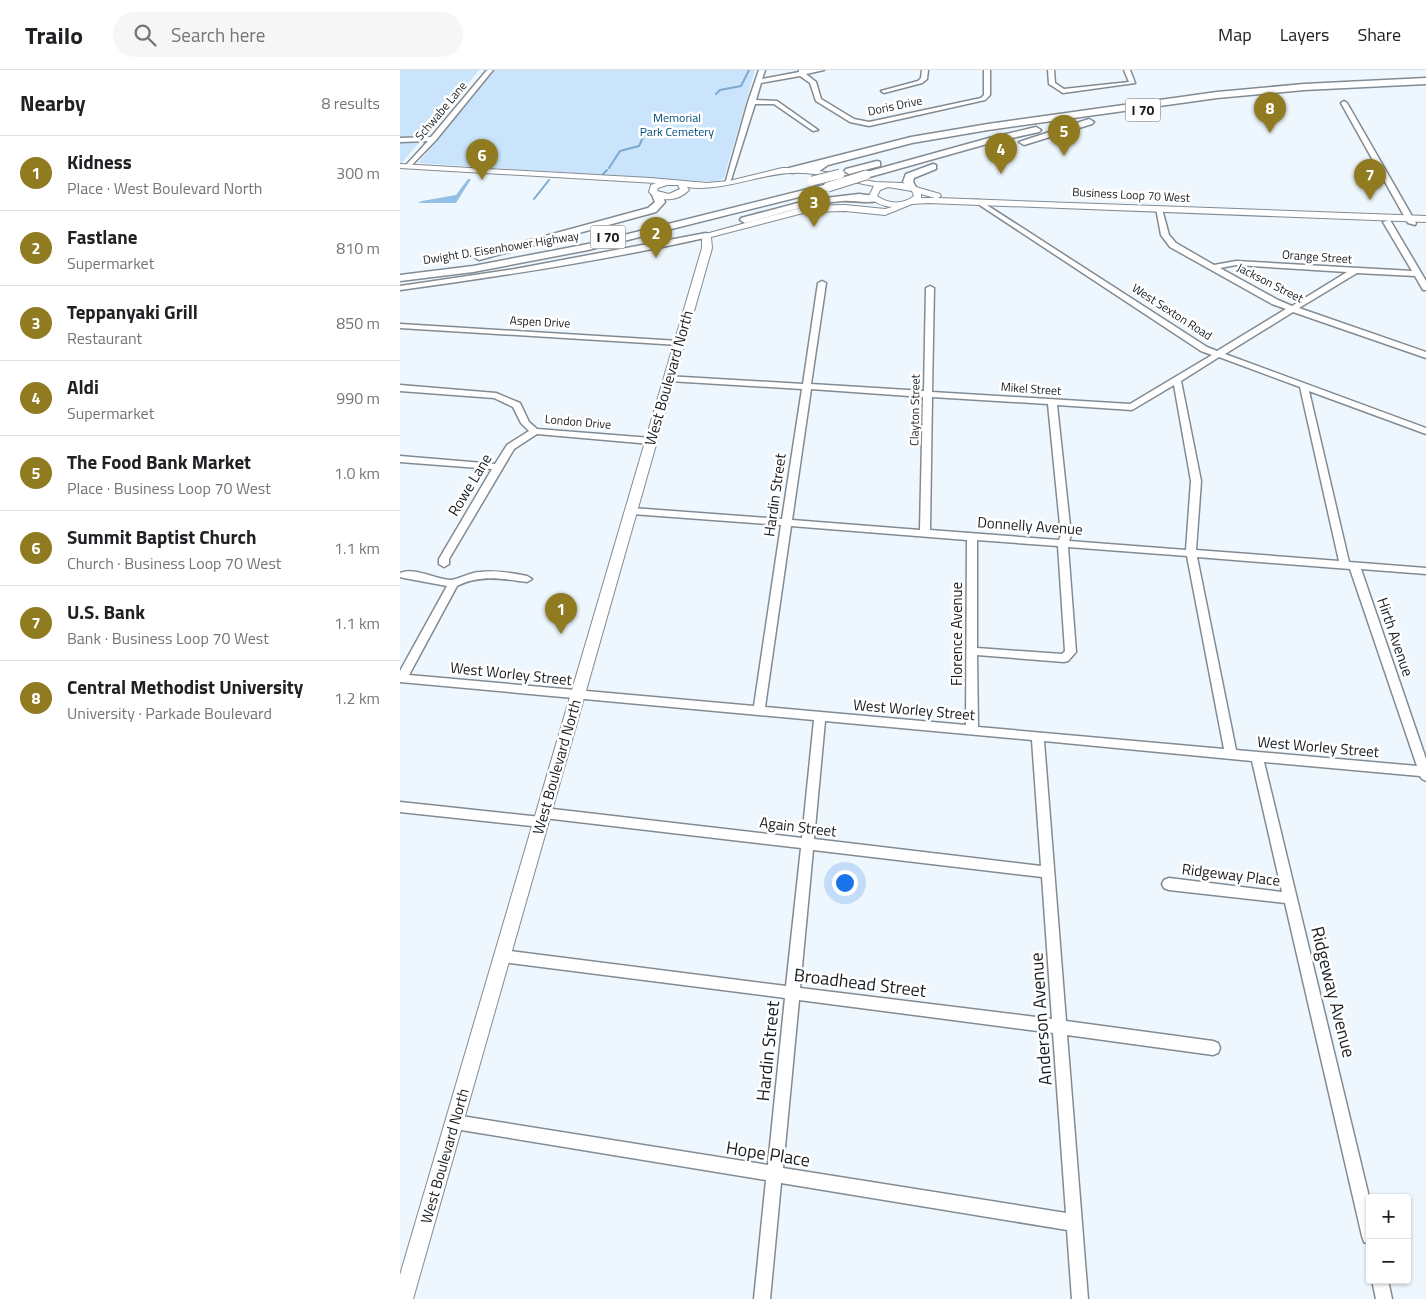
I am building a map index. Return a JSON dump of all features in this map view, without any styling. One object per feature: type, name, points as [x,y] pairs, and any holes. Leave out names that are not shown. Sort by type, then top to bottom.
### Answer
[{"type":"highway","name":"I 70","points":[[1131,112],[1274,94],[1426,83]]},
{"type":"highway","name":"I 70","points":[[1074,116],[1217,95],[1304,87],[1426,83]]},
{"type":"highway","points":[[997,149],[1131,112]]},
{"type":"highway","name":"Dwight D. Eisenhower Highway","points":[[400,278],[524,260],[626,238],[828,187],[992,140],[1131,112]]},
{"type":"highway","points":[[792,170],[911,140],[988,127],[1074,116]]},
{"type":"highway","name":"Dwight D. Eisenhower Highway","points":[[400,273],[558,249],[651,227],[814,176],[849,171],[956,143],[1074,116]]},
{"type":"highway","points":[[814,176],[825,162]]},
{"type":"highway","points":[[913,188],[908,179],[914,173],[949,163]]},
{"type":"highway","points":[[420,270],[499,253],[652,210],[660,202],[656,191]]},
{"type":"highway","points":[[524,260],[540,260],[673,237],[820,201],[846,205],[875,198]]},
{"type":"main road","points":[[404,166],[637,179],[707,186],[792,170],[814,176],[887,186]]},
{"type":"main road","points":[[637,179],[648,182],[656,191],[672,196],[722,187],[748,179]]},
{"type":"main road","points":[[856,182],[875,198],[889,204],[908,203]]},
{"type":"main road","points":[[656,191],[668,183]]},
{"type":"main road","points":[[680,194],[685,190],[681,184]]},
{"type":"main road","name":"Business Loop 70 West","points":[[887,186],[898,184],[929,195],[968,198],[977,201]]},
{"type":"main road","points":[[875,198],[879,188],[887,186]]},
{"type":"main road","points":[[706,235],[807,209],[846,205],[885,212],[908,203],[918,196],[913,188]]},
{"type":"main road","name":"Business Loop 70 West","points":[[908,203],[925,200],[966,203],[977,201],[1284,215],[1317,214],[1411,221],[1426,224]]},
{"type":"main road","name":"Business Loop 70 West","points":[[1284,215],[1297,218],[1387,222],[1426,219]]},
{"type":"main road","name":"West Boulevard North","points":[[403,1299],[707,248],[706,235]]},
{"type":"street","name":"Schwabe Lane","points":[[404,166],[432,141],[490,70]]},
{"type":"street","points":[[727,183],[733,169],[751,102],[762,70]]},
{"type":"street","points":[[757,82],[802,72],[821,70]]},
{"type":"street","points":[[884,91],[920,82],[924,79],[925,70]]},
{"type":"street","name":"Doris Drive","points":[[802,72],[813,82],[818,100],[852,121],[869,124],[983,99],[988,95],[987,70]]},
{"type":"street","points":[[1051,70],[1052,84],[1063,91],[1132,83],[1127,70]]},
{"type":"street","points":[[751,102],[775,102],[816,130]]},
{"type":"street","points":[[1344,103],[1411,221]]},
{"type":"street","points":[[400,142],[432,141]]},
{"type":"street","points":[[733,169],[748,179]]},
{"type":"street","name":"West Sexton Road","points":[[977,201],[1204,349],[1426,431]]},
{"type":"street","name":"Jackson Street","points":[[1158,209],[1165,235],[1173,244],[1275,302],[1293,310],[1426,355]]},
{"type":"street","points":[[1387,222],[1426,288]]},
{"type":"street","points":[[400,288],[552,265],[706,235]]},
{"type":"street","name":"Orange Street","points":[[1215,267],[1236,263],[1418,274]]},
{"type":"street","name":"Mikel Street","points":[[669,378],[1132,407],[1354,271]]},
{"type":"street","name":"Hardin Street","points":[[758,711],[822,283]]},
{"type":"street","name":"Clayton Street","points":[[925,533],[930,288]]},
{"type":"street","name":"Aspen Drive","points":[[400,326],[679,343]]},
{"type":"street","points":[[1177,381],[1196,481],[1191,553],[1231,754]]},
{"type":"street","name":"Hirth Avenue","points":[[1304,386],[1350,565],[1426,773]]},
{"type":"street","name":"London Drive","points":[[400,388],[496,396],[517,405],[525,423],[535,431],[651,441]]},
{"type":"street","points":[[972,651],[1064,658],[1072,652],[1063,544],[1066,535],[1052,403]]},
{"type":"street","name":"Rowe Lane","points":[[444,564],[444,559],[510,447],[535,431]]},
{"type":"street","points":[[1426,431],[1426,440]]},
{"type":"street","points":[[400,459],[498,467]]},
{"type":"street","name":"Donnelly Avenue","points":[[632,511],[1426,571]]},
{"type":"street","name":"Florence Avenue","points":[[972,537],[972,730]]},
{"type":"street","points":[[401,678],[453,584],[468,576],[479,574],[527,579]]},
{"type":"street","points":[[404,575],[424,577],[453,584]]},
{"type":"street","name":"West Worley Street","points":[[401,678],[1426,773]]},
{"type":"street","name":"Hardin Street","points":[[762,1299],[820,717]]},
{"type":"street","name":"Anderson Avenue","points":[[1038,736],[1080,1299]]},
{"type":"street","name":"Ridgeway Avenue","points":[[1258,757],[1289,898],[1366,1219]]},
{"type":"street","name":"Again Street","points":[[400,807],[543,818],[1048,872]]},
{"type":"street","name":"Ridgeway Place","points":[[1169,884],[1289,898]]},
{"type":"street","name":"Broadhead Street","points":[[502,956],[1213,1048]]},
{"type":"street","name":"Hope Place","points":[[455,1122],[1075,1223]]},
{"type":"street","points":[[1381,1284],[1384,1299]]},
{"type":"green space","points":[[400,70],[479,70],[401,164],[400,164]]},
{"type":"green space","name":"Memorial Park Cemetery","points":[[495,70],[755,70],[724,178],[715,182],[418,163]]},
{"type":"shaded area","points":[[468,179],[471,179],[456,203],[418,203],[456,195]]},
{"type":"waterway","points":[[716,94],[720,90],[741,86],[749,70]]},
{"type":"waterway","points":[[664,123],[669,114]]},
{"type":"waterway","points":[[609,168],[620,151],[639,146],[645,133]]},
{"type":"waterway","points":[[603,174],[607,170]]},
{"type":"waterway","points":[[534,199],[549,180]]},
{"type":"place","name":"Central Methodist University","points":[[1270,133]]},
{"type":"place","name":"The Food Bank Market","points":[[1064,156]]},
{"type":"place","name":"Aldi","points":[[1001,174]]},
{"type":"place","name":"Summit Baptist Church","points":[[482,180]]},
{"type":"place","name":"U.S. Bank","points":[[1370,200]]},
{"type":"place","name":"Teppanyaki Grill","points":[[814,227]]},
{"type":"place","name":"Fastlane","points":[[656,258]]},
{"type":"place","name":"Kidness","points":[[561,634]]}]
